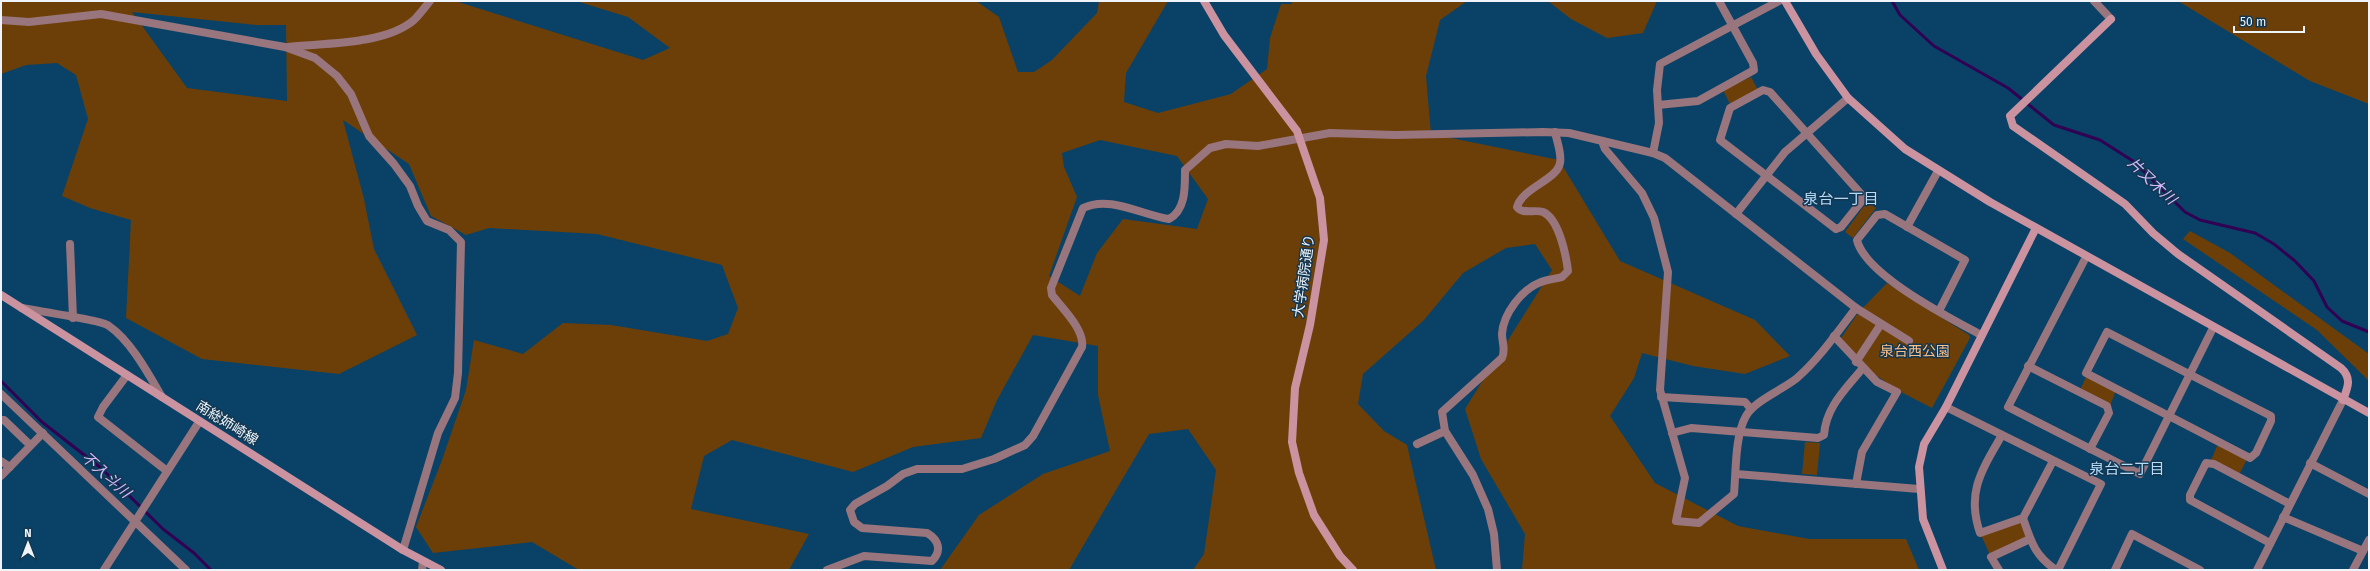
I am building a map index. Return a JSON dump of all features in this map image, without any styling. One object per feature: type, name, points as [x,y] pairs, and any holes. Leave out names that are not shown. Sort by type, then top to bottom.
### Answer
[{"type":"street","points":[[285,47],[367,39],[396,30],[414,20],[430,1]]},
{"type":"street","name":"大学病院通り","points":[[1204,1],[1224,35],[1297,131],[1320,198],[1324,240],[1310,325],[1295,388],[1292,442],[1299,473],[1314,515],[1340,556],[1353,570]]},
{"type":"street","points":[[1658,105],[1698,101],[1754,70],[1753,63],[1719,1]]},
{"type":"street","points":[[1653,153],[1659,123],[1657,90],[1660,64],[1779,1]]},
{"type":"street","points":[[1785,1],[1816,54],[1848,98],[1905,149],[1938,171],[2086,257],[2369,413]]},
{"type":"street","points":[[2094,1],[2111,19],[2010,116],[2012,126],[2125,204],[2153,233],[2178,254],[2341,368],[2349,381],[2343,400],[2257,570]]},
{"type":"street","points":[[1,20],[29,22],[101,14],[285,47],[314,58],[337,76],[350,94],[369,136],[394,164],[410,186],[418,206],[427,221],[449,230],[461,242],[458,373],[455,398],[438,433],[403,550]]},
{"type":"street","points":[[1762,90],[1770,92],[1806,133],[1861,194],[1861,202],[1841,227],[1836,229],[1720,140],[1730,108],[1762,90]]},
{"type":"street","points":[[1736,214],[1785,152],[1848,98]]},
{"type":"street","points":[[1497,570],[1494,534],[1488,509],[1473,475],[1445,431],[1442,412],[1502,358],[1504,354],[1503,331],[1511,309],[1526,292],[1541,282],[1562,277],[1568,271],[1560,235],[1552,220],[1543,212],[1522,211],[1517,207],[1521,199],[1558,169],[1560,158],[1555,132]]},
{"type":"street","points":[[827,570],[864,556],[932,561],[937,556],[939,547],[933,536],[927,533],[862,528],[854,522],[850,510],[855,504],[887,486],[903,474],[917,470],[962,469],[994,459],[1025,445],[1033,436],[1074,363],[1083,340],[1052,295],[1051,288],[1084,208],[1092,204],[1104,203],[1169,219],[1177,214],[1181,205],[1184,191],[1185,170],[1210,148],[1226,144],[1258,146],[1330,133],[1395,135],[1555,132],[1653,153],[1665,158],[1856,308],[1909,341]]},
{"type":"street","points":[[1602,141],[1605,149],[1642,192],[1654,218],[1667,268],[1661,397],[1685,478],[1676,521],[1699,523],[1734,494],[1740,431],[1746,416],[1751,409],[1797,378],[1834,336],[1856,308]]},
{"type":"street","points":[[1907,227],[1938,171]]},
{"type":"street","points":[[1939,311],[1965,260],[1885,214],[1877,215],[1857,240],[1859,248],[1885,276],[1909,294],[1981,335]]},
{"type":"street","points":[[1943,570],[1923,519],[1919,490],[1919,467],[1924,444],[1946,407],[2036,228]]},
{"type":"street","points":[[70,244],[74,318]]},
{"type":"street","points":[[2086,257],[2008,407],[2140,474],[2213,328]]},
{"type":"street","name":"南総姉崎線","points":[[1,295],[403,550],[423,566],[441,570]]},
{"type":"street","points":[[21,308],[108,325],[120,336],[144,366],[162,397]]},
{"type":"street","points":[[1856,362],[1881,324]]},
{"type":"street","points":[[2108,332],[2271,416],[2271,421],[2256,453],[2250,458],[2169,416],[2086,373],[2108,332]]},
{"type":"street","points":[[1834,336],[1862,369],[1877,382],[1897,392],[1862,452],[1856,484]]},
{"type":"street","points":[[2028,366],[2107,406],[2109,412],[2090,449]]},
{"type":"street","points":[[1672,433],[1691,428],[1818,438],[1824,435],[1825,423],[1831,408],[1862,369]]},
{"type":"street","points":[[127,375],[103,407],[98,417],[167,471]]},
{"type":"street","points":[[1,394],[186,570]]},
{"type":"street","points":[[1661,397],[1745,402],[1751,409]]},
{"type":"street","points":[[1946,407],[2101,484],[2057,570],[2042,561],[2030,539],[2023,518]]},
{"type":"street","points":[[1,420],[4,420],[30,446]]},
{"type":"street","points":[[104,570],[200,422]]},
{"type":"street","points":[[1417,444],[1445,431]]},
{"type":"street","points":[[1,476],[43,433]]},
{"type":"street","points":[[2002,435],[1980,474],[1975,488],[1974,508],[1980,533],[2023,518],[2054,461]]},
{"type":"street","points":[[1,461],[10,467]]},
{"type":"street","points":[[2270,543],[2190,500],[2190,495],[2206,463],[2214,464],[2290,504]]},
{"type":"street","points":[[2310,463],[2369,494]]},
{"type":"street","points":[[1736,474],[1919,490]]},
{"type":"street","points":[[2283,517],[2363,551]]},
{"type":"street","points":[[2114,570],[2132,534],[2198,570]]},
{"type":"street","points":[[1999,570],[1991,557],[2030,539]]},
{"type":"street","points":[[2353,570],[2369,540]]},
{"type":"green space","points":[[1,1],[455,1],[643,60],[670,48],[628,17],[576,1],[976,1],[999,17],[1018,72],[1034,72],[1052,60],[1097,13],[1099,1],[1168,1],[1126,73],[1124,102],[1158,113],[1231,94],[1267,69],[1270,38],[1281,4],[1291,4],[1293,1],[1467,1],[1440,20],[1426,76],[1431,134],[1559,160],[1620,261],[1755,320],[1790,356],[1745,374],[1693,366],[1642,353],[1634,378],[1610,416],[1655,483],[1738,526],[1809,539],[1906,539],[1919,570],[1522,570],[1525,534],[1481,459],[1465,409],[1552,270],[1535,244],[1506,248],[1463,273],[1424,320],[1363,374],[1358,404],[1384,431],[1407,445],[1436,570],[1193,570],[1204,554],[1216,470],[1188,429],[1149,434],[1069,570],[940,570],[979,515],[1043,474],[1110,451],[1098,395],[1098,346],[1033,335],[997,400],[981,438],[913,447],[853,472],[732,440],[704,456],[691,509],[809,534],[789,570],[579,570],[532,542],[433,553],[416,527],[442,460],[466,390],[474,340],[523,354],[563,323],[611,325],[707,341],[728,334],[738,308],[722,265],[597,234],[489,228],[466,235],[431,216],[409,164],[343,120],[364,199],[374,249],[417,335],[339,374],[202,359],[126,318],[131,220],[90,208],[62,196],[88,119],[76,75],[57,63],[26,65],[1,74]],"holes":[[[132,12],[257,25],[286,25],[287,101],[187,88]],[[1100,140],[1177,156],[1208,199],[1197,229],[1123,219],[1097,253],[1080,296],[1049,276],[1077,197],[1064,167],[1062,153]]]},
{"type":"green space","points":[[1548,1],[1657,1],[1643,33],[1607,38],[1571,19]]},
{"type":"green space","points":[[2178,1],[2369,1],[2369,104],[2310,81]]},
{"type":"green space","points":[[1751,77],[1758,90],[1730,104],[1723,90]]},
{"type":"green space","points":[[1867,202],[1876,208],[1853,238],[1845,232]]},
{"type":"green space","points":[[2190,231],[2230,253],[2369,354],[2369,381],[2317,330],[2183,239]]},
{"type":"green space","name":"泉台西公園","points":[[1887,283],[1969,335],[1970,338],[1932,408],[1899,391],[1871,372],[1841,338],[1858,313]]},
{"type":"green space","points":[[2087,375],[2116,390],[2110,406],[2080,390]]},
{"type":"green space","points":[[1805,442],[1820,443],[1817,475],[1802,474]]},
{"type":"green space","points":[[2218,444],[2247,459],[2239,475],[2211,460]]},
{"type":"green space","points":[[2023,518],[2030,539],[1991,557],[1980,533]]},
{"type":"waterway","name":"片又木川","points":[[1892,1],[1900,15],[1934,46],[2008,88],[2054,125],[2100,140],[2133,161],[2185,212],[2200,220],[2255,233],[2274,244],[2295,261],[2314,281],[2327,307],[2342,321],[2369,332]]},
{"type":"waterway","name":"不入斗川","points":[[1,381],[42,422],[101,468],[163,529],[194,553],[211,570]]},
{"type":"district","name":"泉台一丁目","points":[[1841,199]]},
{"type":"district","name":"泉台二丁目","points":[[2127,469]]}]
